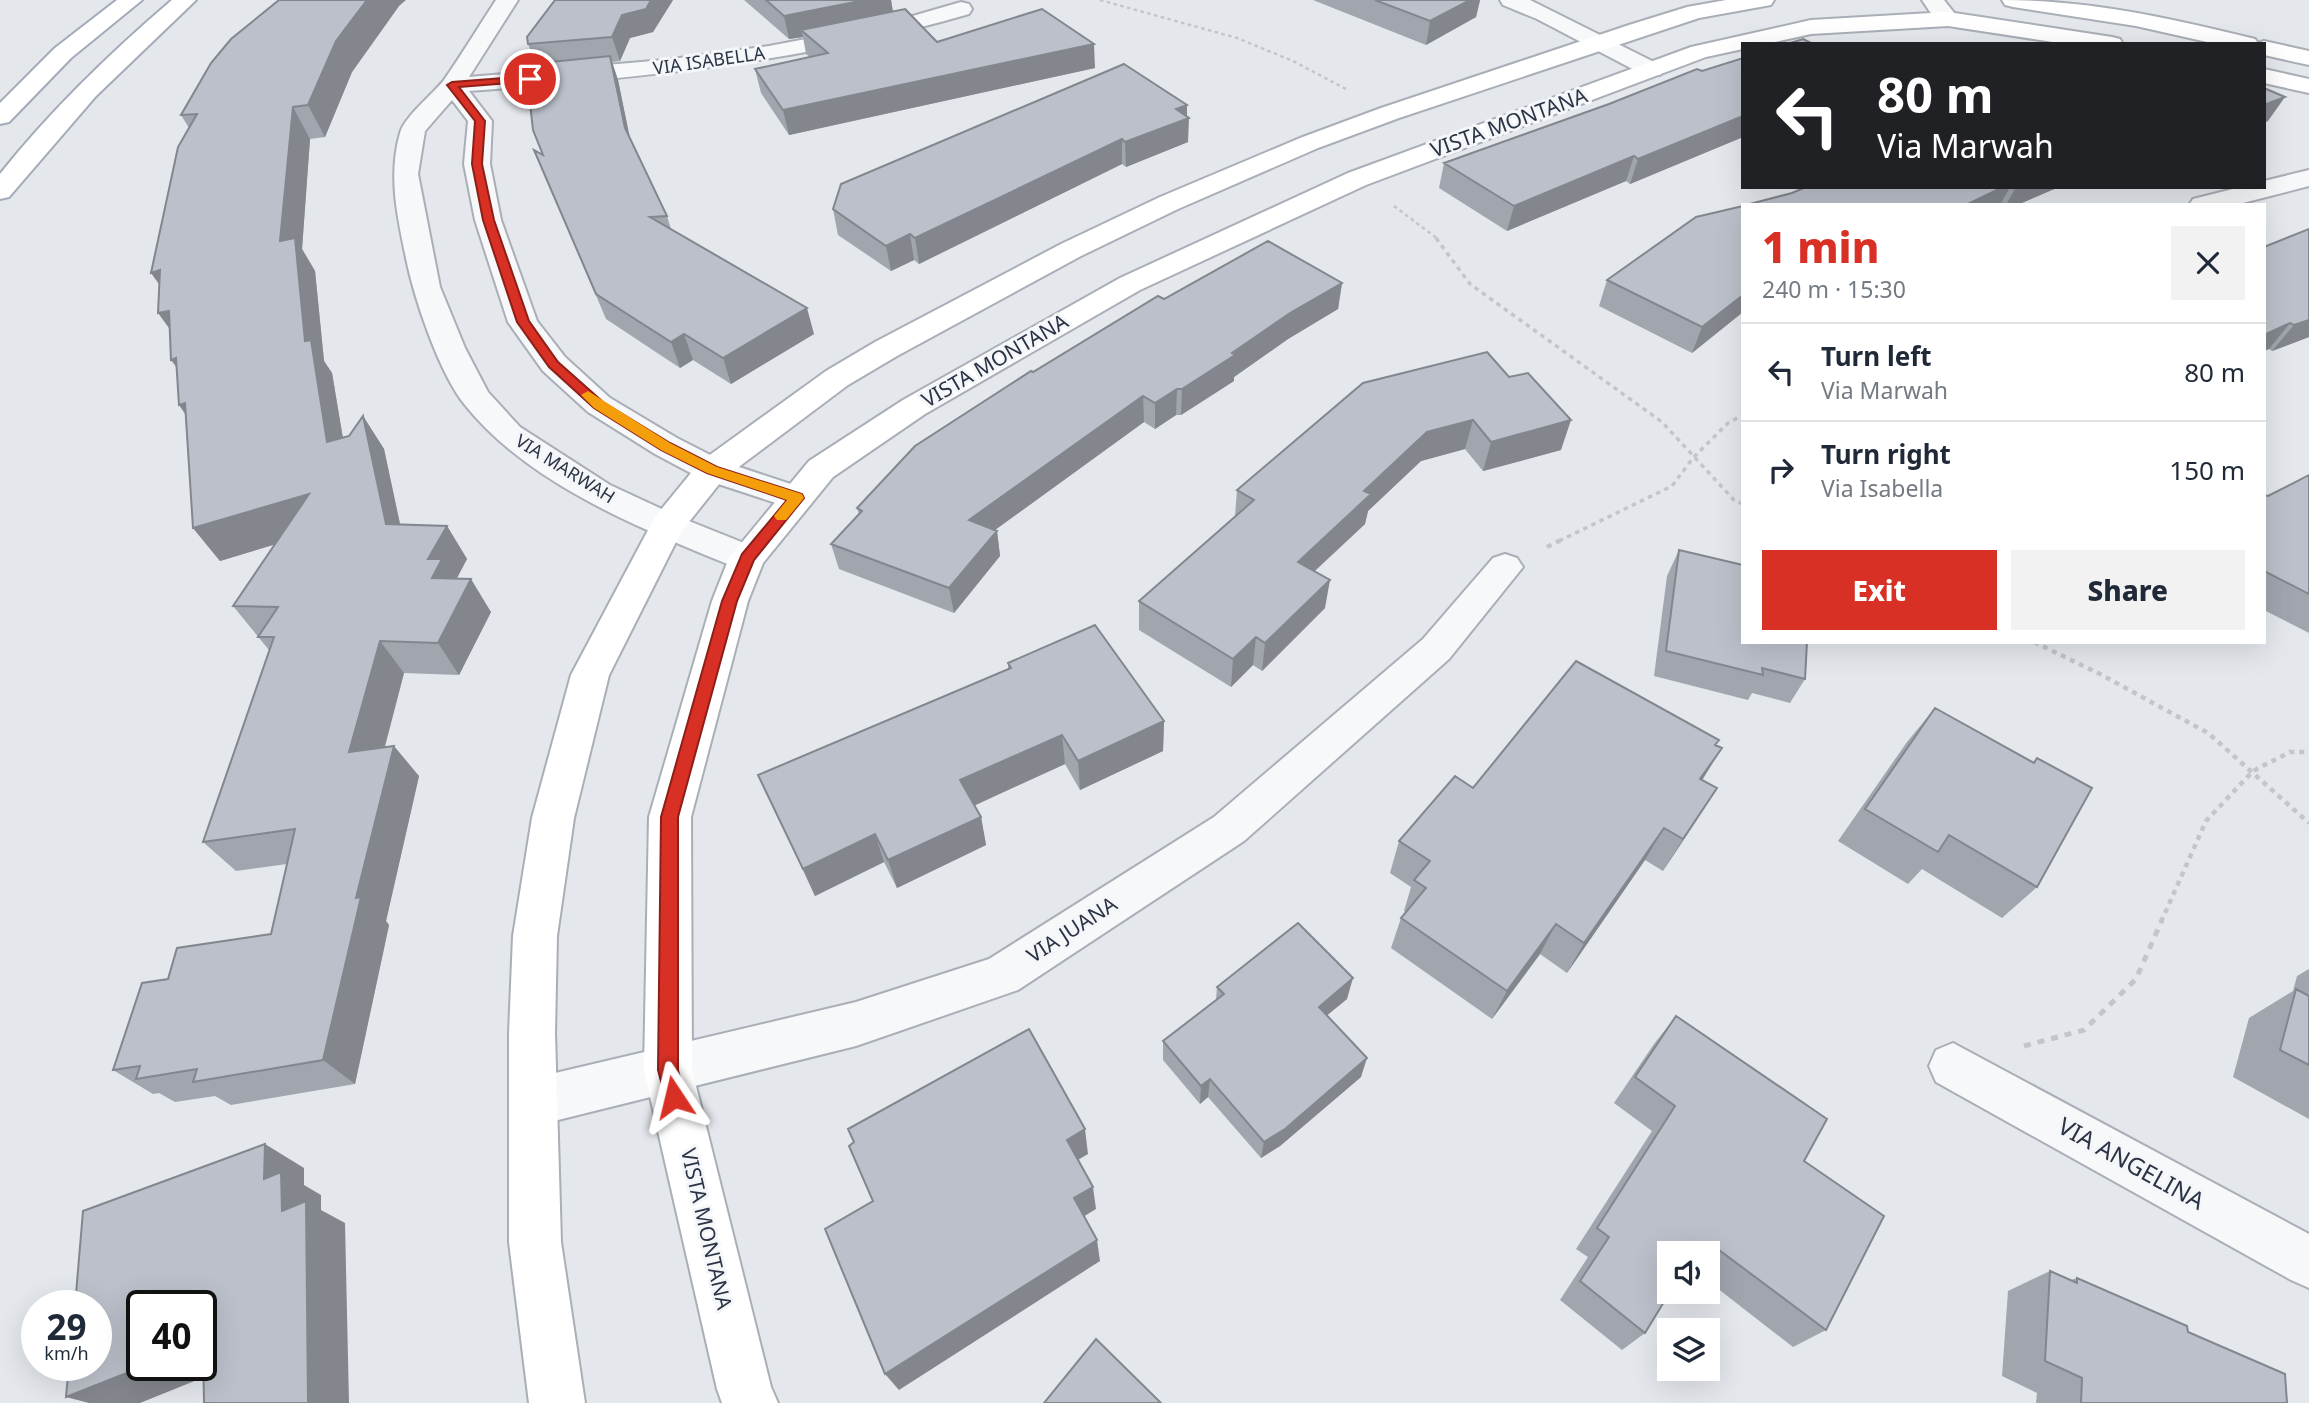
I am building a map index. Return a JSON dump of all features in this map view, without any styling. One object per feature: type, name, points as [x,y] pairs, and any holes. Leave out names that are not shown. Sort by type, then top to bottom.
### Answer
[{"type":"street","points":[[0,117],[63,53],[131,0]]},
{"type":"street","points":[[0,191],[36,144],[143,35],[185,0]]},
{"type":"street","name":"VIA MARWAH","points":[[507,0],[452,85],[413,130],[405,174],[426,287],[450,348],[475,397],[509,434],[598,493],[667,526],[747,558]]},
{"type":"street","points":[[1511,0],[1652,70]]},
{"type":"street","points":[[557,1403],[535,1242],[534,1102],[535,936],[553,817],[590,675],[667,526],[712,470],[836,378],[1012,281],[1179,198],[1309,143],[1390,113],[1695,12],[1763,0]]},
{"type":"street","points":[[2013,0],[2136,19],[2238,42]]},
{"type":"street","name":"VIA ISABELLA","points":[[452,85],[635,71],[740,57],[876,33],[961,9]]},
{"type":"street","name":"VISTA MONTANA","points":[[1744,42],[1811,27],[1941,9],[2102,42]]},
{"type":"street","name":"VISTA MONTANA","points":[[750,1403],[744,1389],[668,1070],[670,817],[730,601],[747,558],[821,469],[914,407],[1130,284],[1357,179],[1699,52],[1741,43]]},
{"type":"street","points":[[2266,48],[2309,58]]},
{"type":"street","points":[[2266,76],[2309,86]]},
{"type":"street","points":[[452,85],[480,121],[477,164],[488,220],[523,322],[554,364],[599,405],[666,446],[712,470],[797,498]]},
{"type":"street","points":[[2266,189],[2309,178]]},
{"type":"street","points":[[2210,203],[2265,189]]},
{"type":"street","name":"VIA JUANA","points":[[534,1102],[856,1024],[1002,975],[1228,829],[1436,649],[1505,567]]},
{"type":"street","name":"VIA ANGELINA","points":[[1953,1066],[2309,1262]]},
{"type":"path","points":[[1100,0],[1198,24],[1252,43],[1307,67],[1390,113]]},
{"type":"path","points":[[1357,179],[1439,240],[1470,284],[1661,422],[1734,500],[1741,503]]},
{"type":"path","points":[[1505,567],[1672,486],[1693,458],[1728,423],[1741,416]]},
{"type":"path","points":[[2038,644],[2100,674],[2208,733],[2309,823]]},
{"type":"path","points":[[1953,1066],[2084,1030],[2136,979],[2206,821],[2253,771],[2290,752],[2309,751]]},
{"type":"building","points":[[279,0],[367,0],[336,41],[308,105],[293,107],[280,241],[295,238],[305,341],[311,340],[327,442],[349,436],[363,416],[386,524],[447,526],[428,559],[442,559],[432,578],[471,579],[438,643],[380,641],[349,752],[394,746],[356,898],[361,897],[323,1060],[193,1082],[197,1069],[136,1079],[140,1066],[113,1070],[142,983],[168,979],[177,948],[271,934],[295,829],[203,842],[274,637],[258,637],[278,607],[233,606],[309,494],[193,528],[185,403],[179,405],[176,358],[171,360],[169,311],[158,313],[160,270],[151,273],[178,147],[197,114],[181,115],[211,63],[231,39]]},
{"type":"building","points":[[555,0],[651,0],[646,9],[622,15],[612,37],[528,44],[527,37]]},
{"type":"building","points":[[766,0],[865,0],[784,16]]},
{"type":"building","points":[[1375,0],[1470,0],[1430,21]]},
{"type":"building","points":[[905,9],[937,42],[1042,9],[1094,44],[783,110],[755,69],[828,53],[801,30]]},
{"type":"building","points":[[610,56],[625,128],[667,216],[650,217],[807,308],[723,358],[684,334],[671,342],[596,294],[534,150],[543,155],[533,130],[530,103],[536,102],[531,64]]},
{"type":"building","points":[[1741,59],[1741,117],[1638,159],[1634,156],[1514,206],[1444,163],[1609,104],[1697,69],[1702,71]]},
{"type":"building","points":[[1124,64],[1187,105],[1176,109],[1189,118],[1125,142],[1122,139],[915,238],[910,234],[886,246],[833,209],[841,184]]},
{"type":"building","points":[[2266,89],[2285,97],[2266,104]]},
{"type":"building","points":[[1801,189],[1999,189],[1970,203],[1754,203]]},
{"type":"building","points":[[1741,206],[1741,297],[1702,327],[1607,280],[1696,217]]},
{"type":"building","points":[[2309,229],[2309,320],[2294,325],[2290,323],[2266,334],[2266,246]]},
{"type":"building","points":[[1268,241],[1342,283],[1290,313],[1232,353],[1235,355],[1182,389],[1177,389],[1155,403],[1143,396],[969,520],[997,531],[949,588],[831,544],[862,511],[857,508],[915,446],[1031,371],[1158,296],[1164,299]]},
{"type":"building","points":[[1487,352],[1509,377],[1528,373],[1571,420],[1491,442],[1473,420],[1427,432],[1364,491],[1371,494],[1298,562],[1330,580],[1265,643],[1256,637],[1233,659],[1139,601],[1254,500],[1237,490],[1363,383]]},
{"type":"building","points":[[2309,475],[2309,594],[2266,572],[2268,496]]},
{"type":"building","points":[[1679,550],[1741,565],[1741,644],[1807,644],[1805,679],[1762,668],[1763,675],[1666,651]]},
{"type":"building","points":[[1095,625],[1164,721],[1078,761],[1062,735],[960,780],[981,817],[888,860],[875,834],[803,869],[758,775],[1011,668],[1008,663]]},
{"type":"building","points":[[1576,661],[1719,740],[1715,745],[1722,748],[1700,779],[1717,788],[1683,839],[1664,828],[1584,943],[1556,924],[1507,991],[1401,918],[1426,888],[1414,880],[1430,861],[1399,841],[1455,776],[1473,788]]},
{"type":"building","points":[[1935,708],[2034,763],[2037,758],[2092,788],[2037,887],[1949,835],[1938,852],[1865,809]]},
{"type":"building","points":[[1298,923],[1353,978],[1319,1007],[1367,1058],[1285,1129],[1264,1142],[1210,1079],[1201,1086],[1163,1041],[1224,994],[1217,987]]},
{"type":"building","points":[[2296,989],[2309,996],[2309,1065],[2280,1050]]},
{"type":"building","points":[[1676,1016],[1827,1119],[1804,1161],[1884,1216],[1826,1330],[1720,1251],[1720,1241],[1657,1241],[1657,1304],[1663,1304],[1645,1333],[1580,1281],[1609,1237],[1597,1228],[1675,1106],[1635,1077]]},
{"type":"building","points":[[1029,1029],[1085,1129],[1067,1140],[1093,1187],[1074,1198],[1097,1240],[885,1374],[825,1229],[873,1201],[849,1146],[854,1142],[848,1129]]},
{"type":"building","points":[[265,1144],[264,1179],[281,1172],[282,1211],[306,1201],[308,1403],[204,1403],[204,1381],[217,1381],[217,1290],[126,1290],[126,1373],[112,1379],[112,1290],[76,1290],[83,1211]]},
{"type":"building","points":[[2050,1271],[2077,1283],[2077,1278],[2187,1326],[2188,1332],[2285,1374],[2287,1403],[2081,1403],[2082,1378],[2045,1361]]},
{"type":"building","points":[[1096,1339],[1161,1403],[1044,1403]]},
{"type":"building","points":[[68,1381],[106,1381],[66,1397]]},
{"type":"slow traffic","points":[[588,395],[599,405],[666,446],[712,470],[797,498],[781,516]]},
{"type":"route","points":[[530,79],[452,85],[480,121],[477,164],[488,220],[523,322],[554,364],[599,405],[666,446],[712,470],[797,498],[747,558],[730,601],[670,817],[668,1070],[674,1097]]}]
